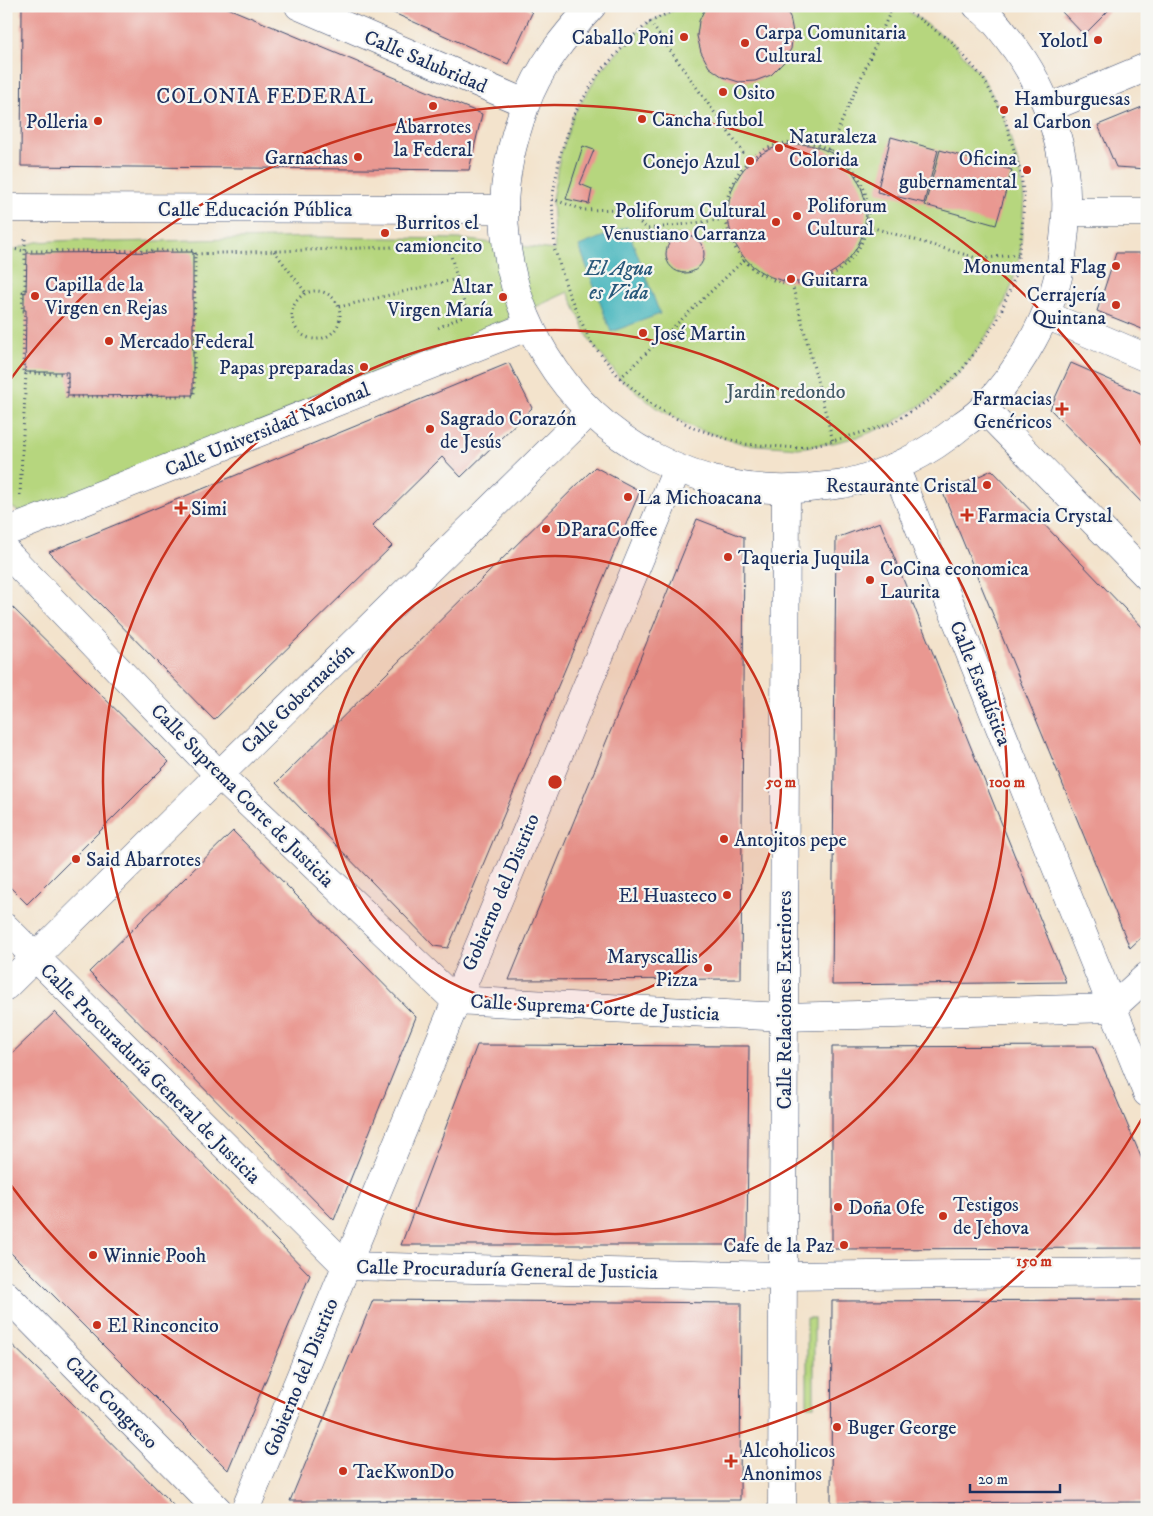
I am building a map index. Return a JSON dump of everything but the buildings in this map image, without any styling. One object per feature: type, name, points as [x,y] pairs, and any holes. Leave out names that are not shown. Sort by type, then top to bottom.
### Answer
[{"type":"street","name":"Calle Salubridad","points":[[299,6],[525,103]]},
{"type":"street","points":[[591,7],[565,36],[543,68],[525,103],[510,155],[504,210],[509,263],[529,326],[555,371],[589,412],[630,444],[677,469],[730,485],[786,490],[842,484],[895,468],[942,442],[983,408],[1019,365],[1046,316],[1061,265],[1067,212],[1063,159],[1049,108],[1024,58],[988,9]]},
{"type":"street","points":[[1049,108],[1147,68]]},
{"type":"street","name":"Calle Educación Pública","points":[[6,208],[504,210]]},
{"type":"street","points":[[1067,212],[1147,212]]},
{"type":"street","points":[[1046,316],[1147,358]]},
{"type":"street","name":"Calle Universidad Nacional","points":[[6,532],[529,326]]},
{"type":"street","points":[[983,408],[1147,576]]},
{"type":"street","name":"Calle Gobernación","points":[[6,986],[589,412]]},
{"type":"street","name":"Calle Estadística","points":[[895,468],[1147,1093]]},
{"type":"street","name":"Gobierno del Distrito","points":[[245,1510],[455,1000],[677,469]]},
{"type":"street","name":"Calle Relaciones Exteriores","points":[[782,1510],[786,490]]},
{"type":"street","name":"Calle Suprema Corte de Justicia","points":[[6,552],[219,775],[455,1000],[784,1017],[1112,1008]]},
{"type":"street","name":"Calle Procuraduría General de Justicia","points":[[6,928],[346,1266],[783,1276],[1147,1272]]},
{"type":"street","points":[[1112,1008],[1147,976]]},
{"type":"street","name":"Calle Congreso","points":[[6,1295],[218,1510]]},
{"type":"path","points":[[682,6],[650,22],[632,37],[599,73],[574,114],[560,156],[552,199],[555,250],[565,283],[590,341],[620,378],[655,407],[694,428],[744,444],[798,448],[833,441],[891,424],[929,400],[962,370],[997,321],[1012,285],[1020,254],[1024,199],[1021,174],[1004,116],[983,78],[952,42],[901,6]]},
{"type":"path","points":[[829,150],[893,6]]},
{"type":"path","points":[[650,22],[749,161]]},
{"type":"path","points":[[796,142],[813,144],[829,150],[853,168],[861,181],[866,195],[868,210],[867,226],[858,249],[841,269],[826,278],[810,283],[792,284],[774,280],[758,272],[744,260],[735,248],[726,219],[727,203],[731,188],[738,174],[749,161],[763,151],[779,145],[796,142]]},
{"type":"path","points":[[552,199],[584,210],[622,209],[648,229],[726,219]]},
{"type":"path","points":[[867,226],[980,259],[1020,254]]},
{"type":"path","points":[[195,254],[194,396],[67,397],[66,374],[23,373],[24,311],[22,311],[23,292],[25,292],[25,251],[189,250],[194,251],[195,254],[448,245],[467,314],[432,331]]},
{"type":"path","points":[[273,251],[306,293]]},
{"type":"path","points":[[620,378],[744,260]]},
{"type":"path","points":[[339,307],[457,279]]},
{"type":"path","points":[[792,284],[833,441]]},
{"type":"path","points":[[314,291],[329,294],[339,307],[340,323],[330,336],[314,340],[306,338],[295,328],[292,312],[299,298],[306,293],[314,291]]},
{"type":"path","points":[[20,501],[26,373]]},
{"type":"green space","name":"Jardin redondo","points":[[682,6],[901,6],[952,42],[983,78],[1004,116],[1021,174],[1024,199],[1020,254],[1012,285],[997,321],[962,370],[929,400],[891,424],[861,436],[833,443],[798,448],[744,444],[694,428],[655,407],[620,378],[590,341],[568,292],[351,392],[31,519],[6,504],[6,378],[10,251],[36,242],[76,240],[114,242],[317,237],[459,239],[555,250],[552,199],[560,156],[574,114],[599,73],[632,37],[650,22]]},
{"type":"green space","points":[[807,1318],[814,1318],[814,1406],[807,1406]]},
{"type":"water","name":"El Agua es Vida","points":[[627,227],[660,314],[611,332],[579,246]]},
{"type":"place","name":"Caballo Poni","points":[[684,37]]},
{"type":"place","name":"Yolotl","points":[[1098,40]]},
{"type":"place","name":"Carpa Comunitaria Cultural","points":[[745,43]]},
{"type":"place","name":"Osito","points":[[723,92]]},
{"type":"place","name":"Abarrotes la Federal","points":[[433,106]]},
{"type":"place","name":"Hamburguesas al Carbon","points":[[1004,110]]},
{"type":"place","name":"Cancha futbol","points":[[642,119]]},
{"type":"place","name":"Polleria","points":[[98,121]]},
{"type":"place","name":"Naturaleza Colorida","points":[[779,148]]},
{"type":"place","name":"Garnachas","points":[[358,157]]},
{"type":"place","name":"Conejo Azul","points":[[750,161]]},
{"type":"place","name":"Oficina gubernamental","points":[[1027,170]]},
{"type":"place","name":"Poliforum Cultural","points":[[797,216]]},
{"type":"place","name":"Poliforum Cultural Venustiano Carranza","points":[[776,222]]},
{"type":"place","name":"Burritos el camioncito","points":[[385,233]]},
{"type":"place","name":"Monumental Flag","points":[[1116,266]]},
{"type":"place","name":"Guitarra","points":[[791,279]]},
{"type":"place","name":"Capilla de la Virgen en Rejas","points":[[35,296]]},
{"type":"place","name":"Altar Virgen María","points":[[503,297]]},
{"type":"place","name":"Cerrajería Quintana","points":[[1116,305]]},
{"type":"place","name":"José Martin","points":[[643,333]]},
{"type":"place","name":"Mercado Federal","points":[[109,341]]},
{"type":"place","name":"Papas preparadas","points":[[364,367]]},
{"type":"place","name":"Farmacias Genéricos","points":[[1062,409]]},
{"type":"place","name":"Sagrado Corazón de Jesús","points":[[430,429]]},
{"type":"place","name":"Restaurante Cristal","points":[[987,485]]},
{"type":"place","name":"La Michoacana","points":[[628,497]]},
{"type":"place","name":"Simi","points":[[181,508]]},
{"type":"place","name":"Farmacia Crystal","points":[[967,515]]},
{"type":"place","name":"DParaCoffee","points":[[546,529]]},
{"type":"place","name":"Taqueria Juquila","points":[[728,557]]},
{"type":"place","name":"CoCina economica Laurita","points":[[870,580]]},
{"type":"place","name":"Antojitos pepe","points":[[724,839]]},
{"type":"place","name":"Said Abarrotes","points":[[76,859]]},
{"type":"place","name":"El Huasteco","points":[[727,895]]},
{"type":"place","name":"Maryscallis Pizza","points":[[708,968]]},
{"type":"place","name":"Doña Ofe","points":[[838,1207]]},
{"type":"place","name":"Testigos de Jehova","points":[[943,1216]]},
{"type":"place","name":"Cafe de la Paz","points":[[844,1245]]},
{"type":"place","name":"Winnie Pooh","points":[[93,1255]]},
{"type":"place","name":"El Rinconcito","points":[[97,1325]]},
{"type":"place","name":"Buger George","points":[[837,1427]]},
{"type":"place","name":"Alcoholicos Anonimos","points":[[731,1461]]},
{"type":"place","name":"TaeKwonDo","points":[[343,1471]]},
{"type":"district","name":"COLONIA FEDERAL","points":[[265,96]]}]
